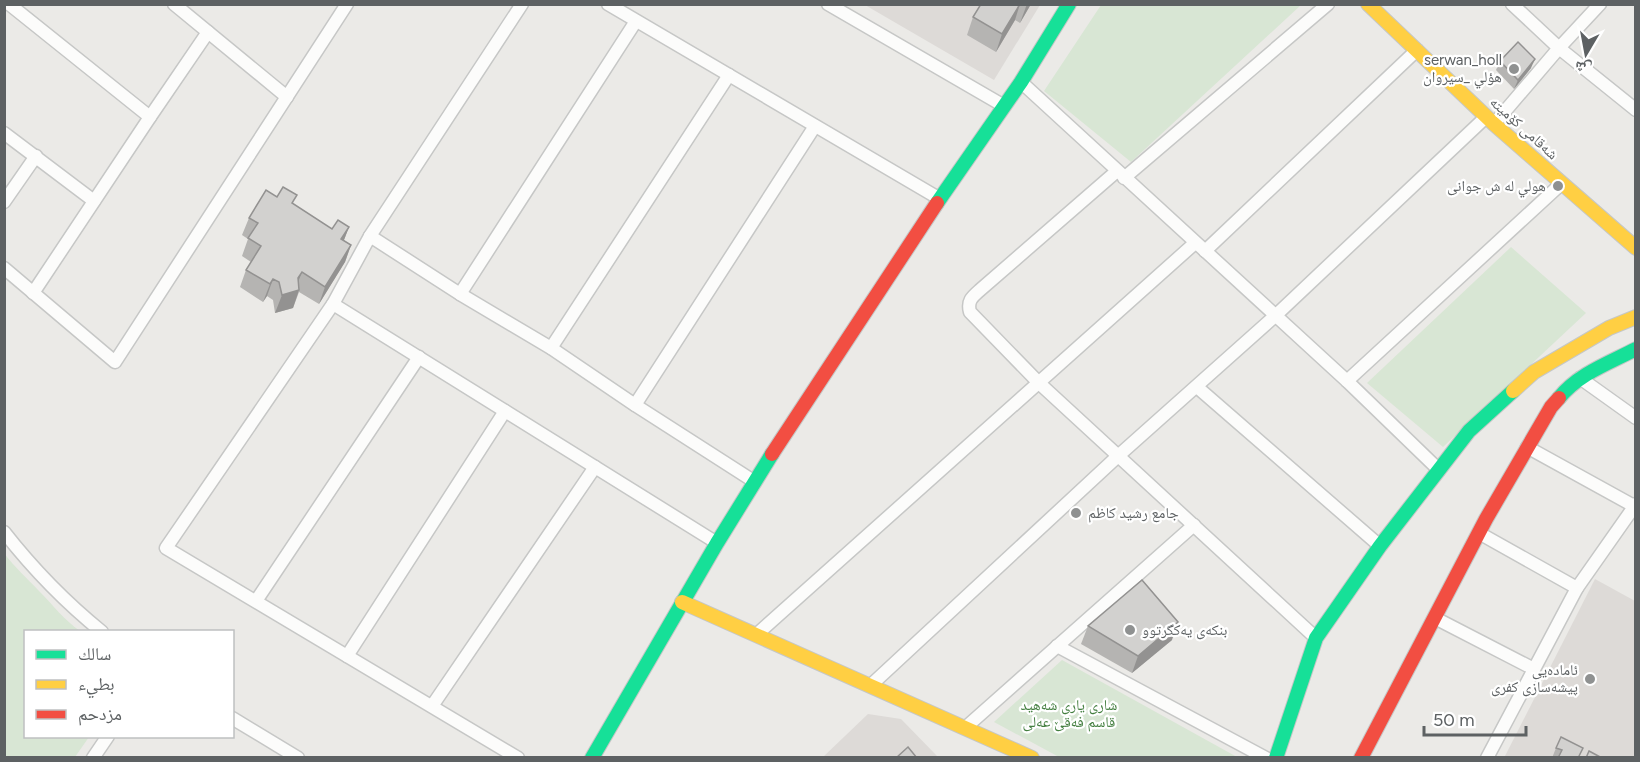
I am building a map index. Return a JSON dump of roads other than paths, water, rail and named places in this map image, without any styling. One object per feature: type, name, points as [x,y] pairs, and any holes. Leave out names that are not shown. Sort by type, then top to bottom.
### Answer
[{"type":"main road","points":[[592,758],[682,602],[755,482],[940,199],[1021,82],[1070,4]]},
{"type":"main road","name":"شەقامی کۆمیتە","points":[[1368,4],[1490,121],[1635,248]]},
{"type":"main road","points":[[1276,758],[1316,638],[1380,546],[1469,431],[1534,372],[1609,328],[1635,317]]},
{"type":"main road","points":[[1361,758],[1479,533],[1551,407],[1566,389],[1580,378],[1635,349]]},
{"type":"main road","points":[[682,602],[1032,758]]},
{"type":"street","points":[[9,4],[150,117]]},
{"type":"street","points":[[174,4],[287,97]]},
{"type":"street","points":[[518,758],[166,548],[333,304],[370,236],[522,4]]},
{"type":"street","points":[[608,4],[940,199]]},
{"type":"street","points":[[828,4],[1004,106]]},
{"type":"street","points":[[1316,638],[1039,383],[970,312],[969,305],[970,299],[1328,4]]},
{"type":"street","points":[[1512,4],[1559,48],[1635,110]]},
{"type":"street","points":[[870,686],[1118,456],[1490,121],[1600,4]]},
{"type":"street","points":[[4,268],[115,362],[287,97],[342,7]]},
{"type":"street","points":[[460,294],[636,21]]},
{"type":"street","points":[[33,293],[208,32]]},
{"type":"street","points":[[756,635],[1039,383],[1200,247],[1417,50]]},
{"type":"street","points":[[551,348],[729,75]]},
{"type":"street","points":[[1021,82],[1347,381],[1439,470]]},
{"type":"street","points":[[635,405],[815,126]]},
{"type":"street","points":[[4,133],[94,201]]},
{"type":"street","points":[[4,202],[36,156]]},
{"type":"street","points":[[1347,381],[1561,184]]},
{"type":"street","points":[[370,236],[460,294],[551,348],[755,482]]},
{"type":"street","points":[[333,304],[717,543]]},
{"type":"street","points":[[256,601],[419,357]]},
{"type":"street","points":[[1580,378],[1635,418]]},
{"type":"street","points":[[1197,387],[1380,546]]},
{"type":"street","points":[[347,656],[505,411]]},
{"type":"street","points":[[1487,758],[1577,588],[1635,505],[1527,447]]},
{"type":"street","points":[[432,706],[594,467]]},
{"type":"street","points":[[965,728],[1194,525]]},
{"type":"street","points":[[4,532],[26,560],[78,612],[100,630]]},
{"type":"street","points":[[1479,533],[1577,588]]},
{"type":"street","points":[[1435,618],[1534,669]]},
{"type":"street","points":[[1057,646],[1266,758]]},
{"type":"street","points":[[234,719],[298,758]]},
{"type":"street","points":[[93,758],[107,738]]},
{"type":"place","name":"serwan_holl هؤلي _سيروان","points":[[1514,69]]},
{"type":"place","name":"هولي له ش جوانى","points":[[1558,186]]},
{"type":"place","name":"جامع رشيد كاظم","points":[[1076,513]]},
{"type":"place","name":"بنکەی یەکگرتوو","points":[[1130,630]]},
{"type":"place","name":"ئامادەیی پیشەسازی کفری","points":[[1590,679]]},
{"type":"park label","name":"شاری یاری شەهید قاسم فەقێ عەلی","points":[[1069,714]]}]
